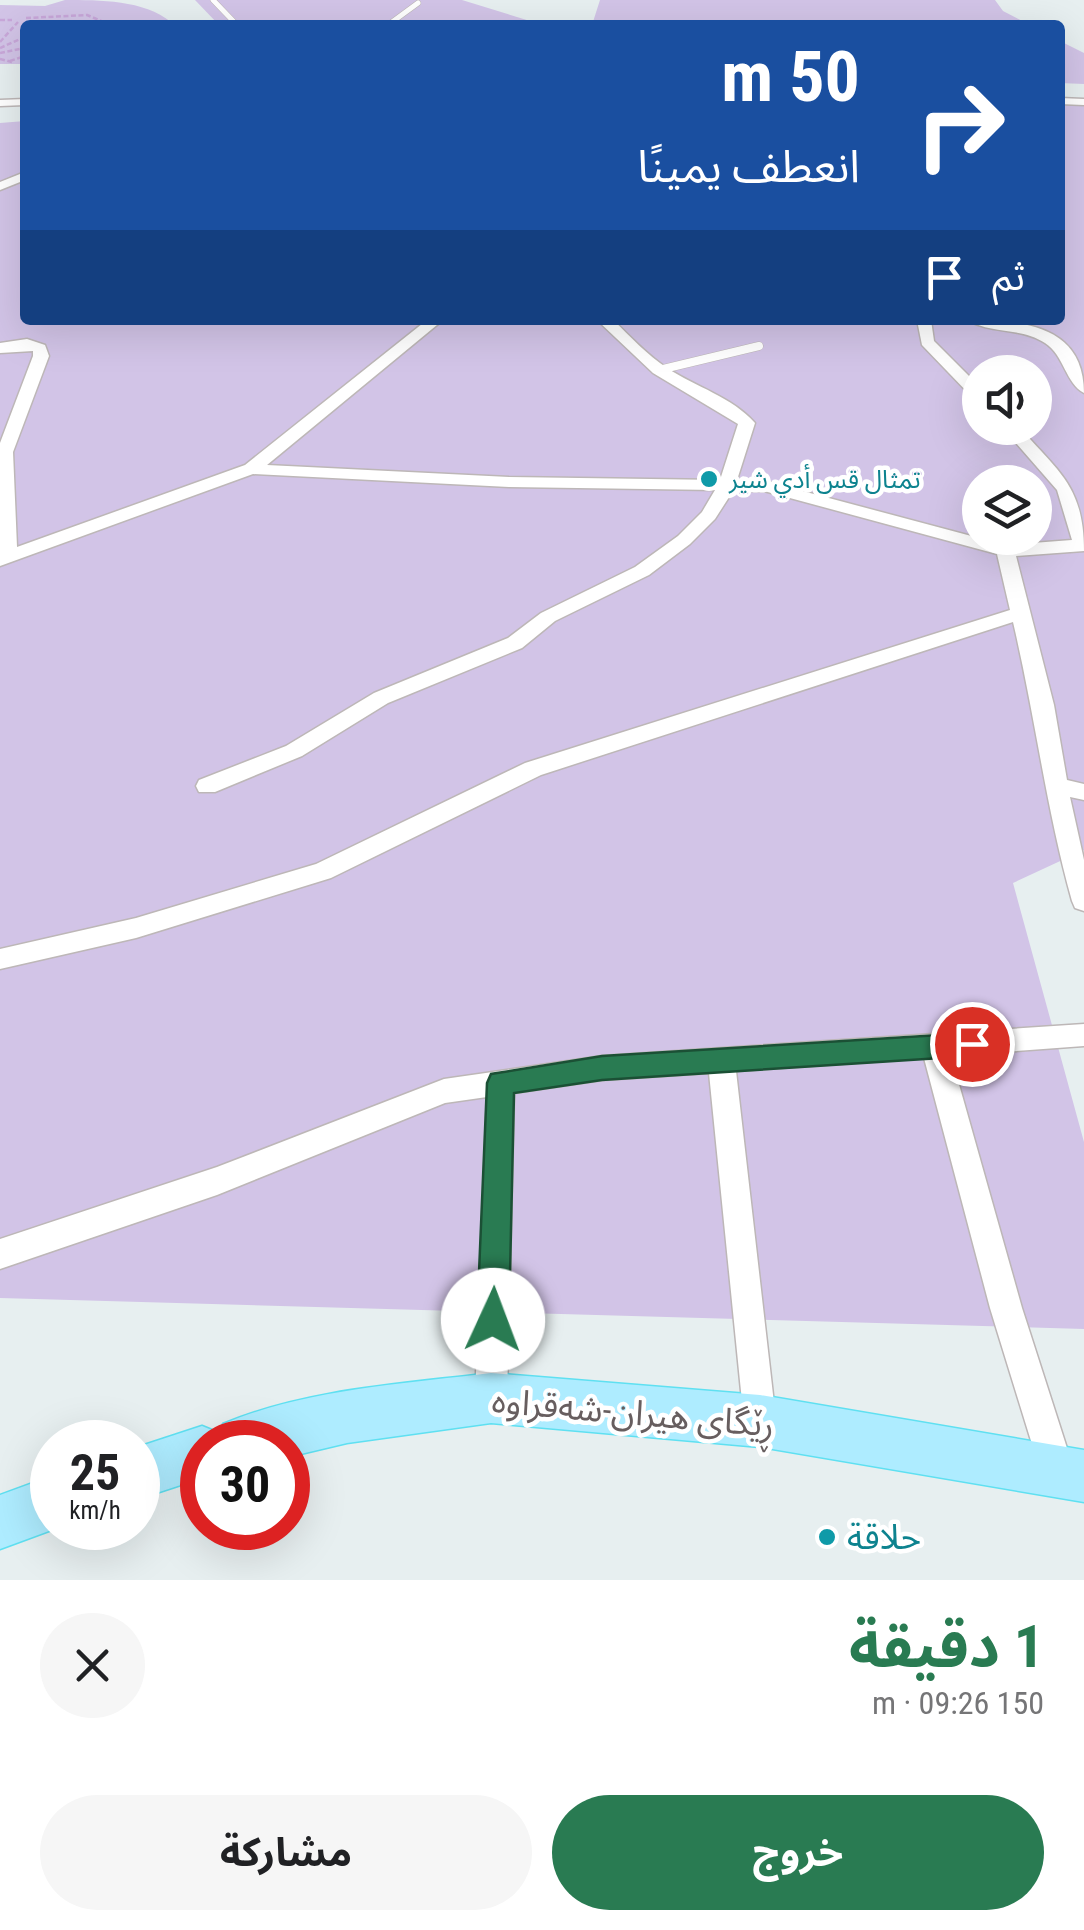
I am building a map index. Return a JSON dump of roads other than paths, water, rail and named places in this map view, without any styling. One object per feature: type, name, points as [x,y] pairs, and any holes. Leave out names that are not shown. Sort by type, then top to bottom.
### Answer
[{"type":"main road","name":"ڕێگای هیران-شەقراوە","points":[[310,1426],[490,1398],[760,1420],[1070,1473]]},
{"type":"main road","points":[[0,1522],[30,1511]]},
{"type":"street","points":[[0,348],[27,344],[40,348],[41,356],[5,452],[4,559],[251,469],[430,325]]},
{"type":"street","points":[[208,786],[294,752],[381,698],[516,644],[548,617],[618,585],[700,527],[727,486],[747,424],[733,411],[660,370],[610,325]]},
{"type":"street","points":[[925,325],[927,342],[962,378]]},
{"type":"street","points":[[1012,325],[1050,340],[1065,351],[1084,388]]},
{"type":"street","points":[[1025,445],[1065,490],[1083,545],[1052,547]]},
{"type":"street","points":[[251,469],[509,482],[765,486],[962,539]]},
{"type":"street","points":[[1006,555],[1044,705],[1056,786],[1084,902]]},
{"type":"street","points":[[0,959],[136,928],[323,871],[533,770],[1021,613]]},
{"type":"street","points":[[1056,786],[1084,792]]},
{"type":"street","points":[[0,1254],[217,1181],[444,1090],[602,1068],[1084,1035]]},
{"type":"street","points":[[935,1048],[1006,1308],[1070,1473]]},
{"type":"street","points":[[721,1061],[760,1420]]},
{"type":"street","points":[[490,1398],[501,1083]]},
{"type":"lane","points":[[213,0],[232,20]]},
{"type":"lane","points":[[395,20],[418,4]]},
{"type":"lane","points":[[660,370],[759,346]]},
{"type":"place","name":"تمثال قس أدي شير","points":[[709,479]]},
{"type":"place","name":"حلاقة","points":[[827,1537]]}]
